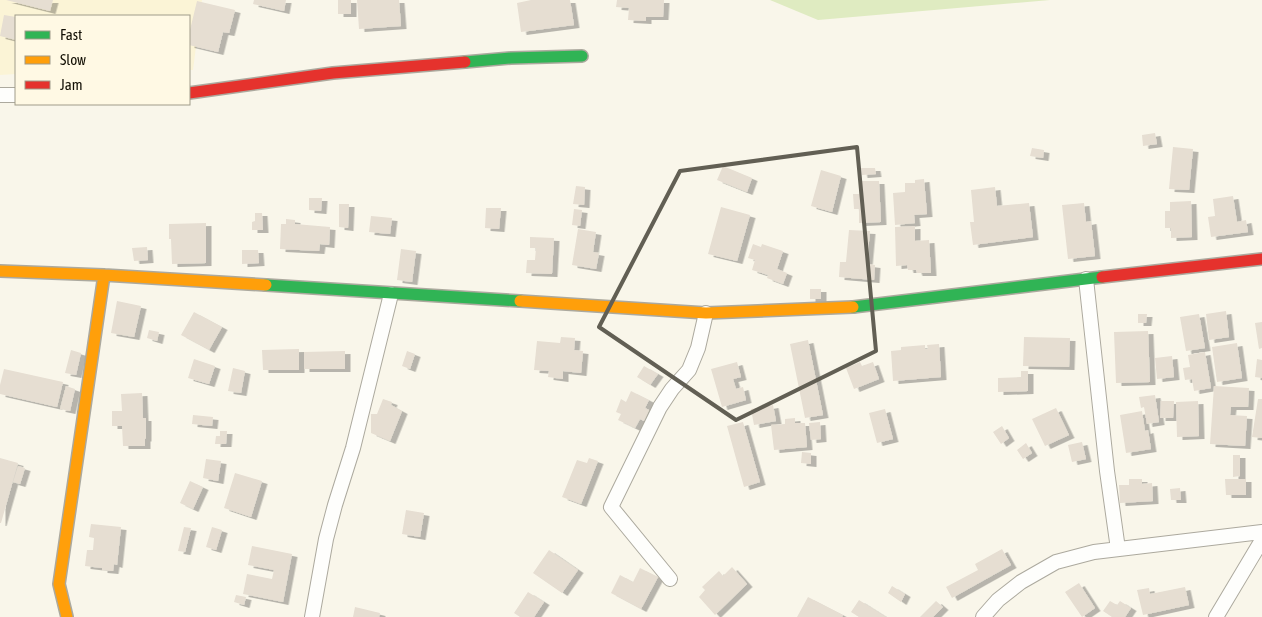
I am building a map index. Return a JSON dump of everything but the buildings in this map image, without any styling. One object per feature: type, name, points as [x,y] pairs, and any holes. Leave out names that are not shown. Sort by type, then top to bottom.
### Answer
[{"type":"street","points":[[190,93],[333,73],[512,58],[582,56]]},
{"type":"street","points":[[0,95],[15,96]]},
{"type":"street","points":[[0,271],[104,275],[706,313],[866,307],[1262,258]]},
{"type":"street","points":[[67,617],[59,584],[104,275]]},
{"type":"street","points":[[1086,279],[1107,471],[1118,548]]},
{"type":"street","points":[[312,617],[334,505],[354,448],[391,294]]},
{"type":"street","points":[[670,579],[611,507],[660,407],[672,389],[689,370],[698,348],[706,313]]},
{"type":"street","points":[[983,617],[998,600],[1021,582],[1056,562],[1118,548],[1262,532]]},
{"type":"street","points":[[1216,617],[1262,540]]},
{"type":"highlighted area","points":[[857,147],[876,351],[736,420],[599,327],[680,171]]},
{"type":"shaded area","points":[[0,0],[202,0],[193,70],[190,70],[190,15],[15,15],[15,74],[0,75]]},
{"type":"green space","points":[[770,0],[1050,0],[818,20]]},
{"type":"traffic: fast","points":[[465,62],[511,58],[582,56]]},
{"type":"traffic: fast","points":[[853,307],[1102,277]]},
{"type":"traffic: fast","points":[[266,285],[520,301]]},
{"type":"traffic: slow","points":[[0,271],[266,285]]},
{"type":"traffic: slow","points":[[67,617],[59,584],[104,275]]},
{"type":"traffic: slow","points":[[520,301],[706,313],[853,307]]},
{"type":"traffic: jam","points":[[190,93],[333,73],[465,62]]},
{"type":"traffic: jam","points":[[1102,277],[1262,259]]}]
